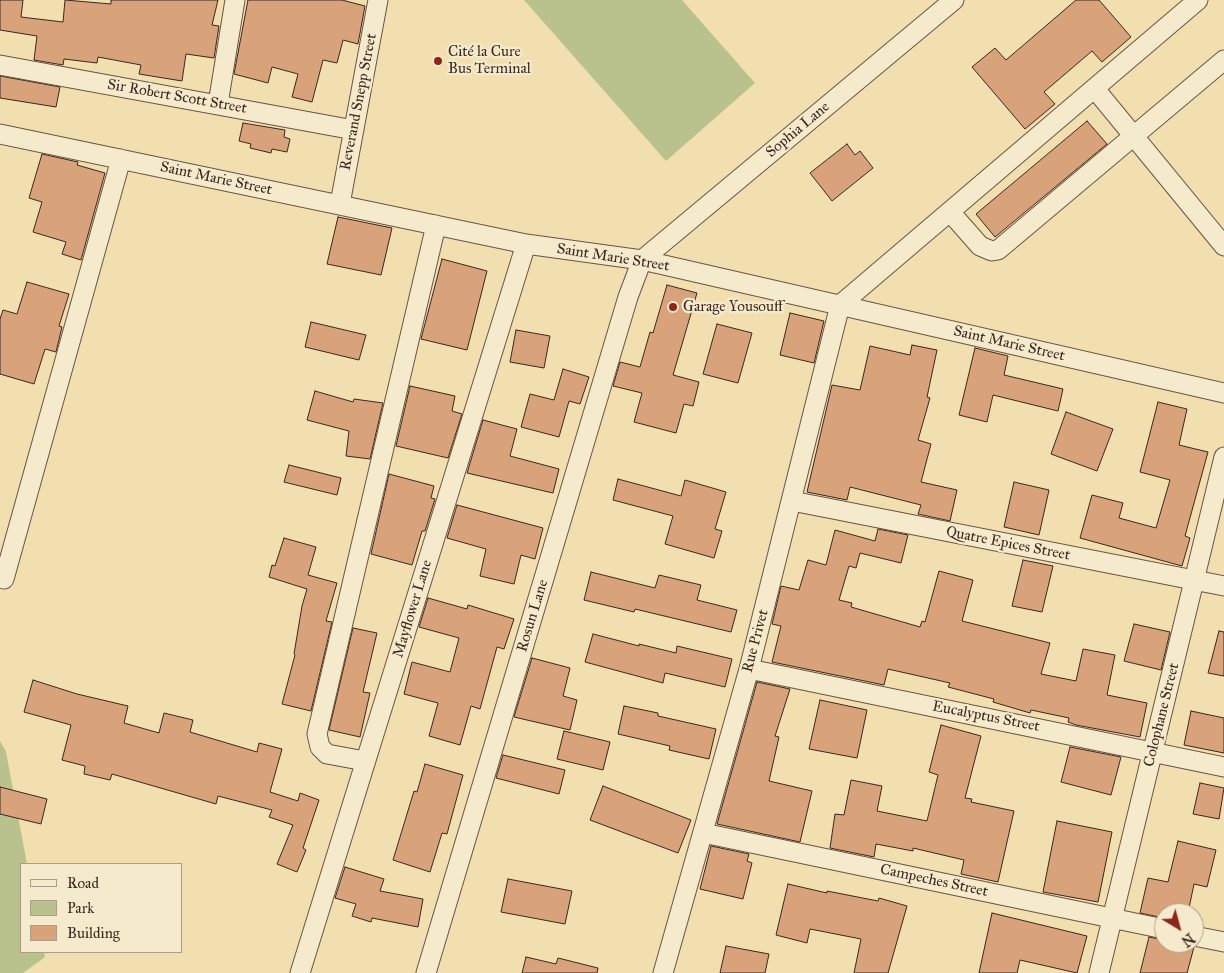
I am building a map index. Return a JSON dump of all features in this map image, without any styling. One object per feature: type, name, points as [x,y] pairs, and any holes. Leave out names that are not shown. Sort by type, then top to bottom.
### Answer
[{"type":"street","points":[[218,104],[236,0]]},
{"type":"street","name":"Reverand Snepp Street","points":[[340,204],[378,0]]},
{"type":"street","name":"Sophia Lane","points":[[642,260],[954,0]]},
{"type":"street","points":[[840,305],[1198,0]]},
{"type":"street","points":[[950,213],[980,246],[992,251],[998,250],[1224,60]]},
{"type":"street","name":"Sir Robert Scott Street","points":[[0,65],[354,130]]},
{"type":"street","points":[[1095,89],[1224,246]]},
{"type":"street","name":"Saint Marie Street","points":[[0,134],[526,244],[642,260],[1224,393]]},
{"type":"street","points":[[4,578],[120,159]]},
{"type":"street","points":[[365,761],[327,754],[320,747],[317,734],[436,225]]},
{"type":"street","name":"Mayflower Lane","points":[[300,973],[526,244]]},
{"type":"street","name":"Rosun Lane","points":[[426,973],[625,306],[642,260]]},
{"type":"street","name":"Rue Privet","points":[[662,973],[704,833],[749,669],[840,305]]},
{"type":"street","name":"Colophane Street","points":[[1099,973],[1224,457]]},
{"type":"street","name":"Quatre Epices Street","points":[[792,502],[1224,586]]},
{"type":"street","name":"Eucalyptus Street","points":[[749,669],[1224,767]]},
{"type":"street","name":"Campeches Street","points":[[704,833],[1154,928]]},
{"type":"street","points":[[1204,938],[1224,942]]},
{"type":"green space","points":[[524,0],[682,0],[755,83],[666,161]]},
{"type":"green space","points":[[0,741],[6,752],[27,863],[20,863],[20,953],[44,953],[45,957],[23,973],[0,973]]},
{"type":"building","points":[[0,0],[23,0],[21,17],[63,22],[65,0],[111,4],[111,0],[218,0],[212,25],[219,26],[214,58],[186,54],[182,81],[139,74],[141,65],[98,57],[97,63],[64,59],[63,65],[34,60],[37,36],[0,30]]},
{"type":"building","points":[[248,0],[342,0],[365,6],[358,44],[343,40],[337,63],[323,60],[312,102],[292,97],[298,74],[272,67],[268,83],[234,74]]},
{"type":"building","points":[[1076,0],[1099,0],[1131,37],[1102,62],[1092,51],[1044,92],[1055,104],[1025,129],[972,67],[995,48],[1006,60]]},
{"type":"building","points":[[0,76],[60,87],[56,107],[0,98]]},
{"type":"building","points":[[1087,121],[1107,144],[995,237],[976,214]]},
{"type":"building","points":[[243,123],[285,130],[284,137],[290,139],[287,152],[272,149],[271,153],[250,148],[251,144],[239,141]]},
{"type":"building","points":[[847,144],[855,155],[860,151],[873,168],[832,201],[810,173]]},
{"type":"building","points":[[42,154],[78,162],[77,165],[105,173],[81,260],[62,254],[66,242],[33,232],[42,202],[29,198]]},
{"type":"building","points":[[338,217],[392,228],[381,275],[327,264]]},
{"type":"building","points":[[442,259],[487,271],[467,350],[421,339]]},
{"type":"building","points":[[27,282],[69,294],[59,326],[62,327],[56,352],[45,349],[34,384],[0,374],[0,319],[3,310],[17,314]]},
{"type":"building","points":[[667,285],[697,293],[673,375],[699,382],[693,406],[684,404],[676,433],[634,422],[642,393],[613,386],[620,362],[640,367],[650,332],[653,333]]},
{"type":"building","points":[[790,313],[824,321],[814,363],[780,355]]},
{"type":"building","points":[[311,322],[366,335],[359,360],[305,347]]},
{"type":"building","points":[[717,324],[752,333],[738,383],[703,374]]},
{"type":"building","points":[[516,330],[550,336],[544,368],[510,362]]},
{"type":"building","points":[[912,345],[937,350],[927,397],[930,398],[918,440],[931,444],[921,482],[957,490],[950,521],[918,514],[921,505],[850,487],[847,500],[807,492],[832,385],[860,390],[870,346],[910,355]]},
{"type":"building","points":[[975,348],[1008,356],[1004,375],[1063,389],[1058,411],[993,395],[987,422],[959,415]]},
{"type":"building","points":[[563,369],[589,377],[580,404],[569,401],[559,437],[521,427],[530,394],[554,400]]},
{"type":"building","points":[[410,386],[455,396],[452,411],[462,414],[448,458],[396,446]]},
{"type":"building","points":[[315,391],[353,402],[354,399],[383,403],[370,459],[346,456],[349,431],[307,420]]},
{"type":"building","points":[[1158,402],[1187,409],[1179,445],[1208,452],[1185,536],[1190,538],[1182,566],[1080,538],[1092,495],[1123,503],[1119,518],[1156,528],[1170,480],[1140,472]]},
{"type":"building","points":[[1066,412],[1113,429],[1097,471],[1051,454]]},
{"type":"building","points":[[483,420],[517,429],[510,456],[559,469],[553,493],[467,473]]},
{"type":"building","points":[[289,465],[341,478],[337,495],[284,482]]},
{"type":"building","points":[[389,474],[434,486],[431,498],[435,499],[425,531],[422,531],[412,565],[371,554]]},
{"type":"building","points":[[618,479],[681,496],[685,480],[726,492],[715,529],[722,531],[714,558],[665,544],[673,516],[613,500]]},
{"type":"building","points":[[1014,482],[1049,490],[1039,535],[1004,527]]},
{"type":"building","points":[[457,505],[543,528],[535,559],[521,555],[514,584],[480,576],[486,549],[447,538]]},
{"type":"building","points":[[878,529],[908,535],[901,563],[860,553],[856,568],[849,566],[839,600],[852,603],[851,607],[920,627],[922,621],[925,622],[939,571],[973,580],[962,621],[1050,643],[1041,674],[1076,681],[1083,649],[1115,655],[1107,695],[1147,703],[1140,737],[1076,725],[1068,722],[1069,718],[1031,710],[1030,713],[993,702],[994,699],[948,687],[950,683],[888,669],[884,685],[772,662],[781,626],[772,624],[781,586],[799,590],[808,560],[826,565],[835,530],[875,541]]},
{"type":"building","points":[[284,538],[316,547],[308,575],[337,583],[326,621],[332,622],[311,711],[282,704],[295,655],[302,606],[307,589],[269,577],[272,565],[275,566]]},
{"type":"building","points":[[1023,560],[1053,566],[1042,612],[1012,606]]},
{"type":"building","points":[[591,572],[655,588],[659,575],[701,585],[697,600],[737,610],[731,632],[635,609],[634,612],[584,600]]},
{"type":"building","points":[[428,598],[467,609],[468,605],[514,619],[504,649],[497,647],[480,709],[471,706],[460,745],[429,736],[438,703],[404,694],[412,662],[450,672],[459,638],[419,627]]},
{"type":"building","points":[[1134,624],[1170,632],[1161,670],[1124,661]]},
{"type":"building","points":[[353,628],[377,633],[363,692],[370,693],[360,737],[329,730]]},
{"type":"building","points":[[1219,631],[1224,632],[1224,676],[1208,673]]},
{"type":"building","points":[[593,634],[676,653],[677,646],[732,659],[725,687],[665,673],[663,683],[585,662]]},
{"type":"building","points":[[532,658],[570,668],[563,696],[577,700],[570,730],[514,717]]},
{"type":"building","points":[[33,680],[77,694],[128,706],[124,723],[159,733],[164,713],[193,720],[190,732],[257,752],[259,743],[282,749],[270,792],[298,801],[300,793],[319,800],[303,848],[306,850],[297,872],[277,864],[293,825],[269,817],[272,810],[218,796],[216,804],[112,774],[110,780],[84,774],[85,766],[62,760],[71,725],[24,712]]},
{"type":"building","points":[[757,682],[790,689],[775,736],[779,737],[769,781],[812,791],[800,842],[717,824]]},
{"type":"building","points":[[820,700],[867,710],[857,758],[809,749]]},
{"type":"building","points":[[624,706],[716,729],[709,759],[669,750],[670,746],[618,734]]},
{"type":"building","points":[[1191,711],[1224,718],[1224,753],[1184,745]]},
{"type":"building","points":[[941,725],[981,736],[965,798],[972,799],[971,802],[1014,811],[998,882],[961,874],[964,860],[913,848],[913,851],[876,844],[874,857],[830,848],[835,814],[844,815],[851,780],[882,786],[877,811],[927,821],[938,775],[929,772]]},
{"type":"building","points":[[564,731],[610,742],[603,770],[557,759]]},
{"type":"building","points":[[1070,747],[1121,757],[1111,795],[1061,782]]},
{"type":"building","points":[[503,755],[565,770],[559,794],[496,778]]},
{"type":"building","points":[[425,764],[463,775],[447,834],[442,833],[430,872],[393,860],[414,791],[417,792]]},
{"type":"building","points":[[1200,783],[1224,788],[1219,819],[1193,814]]},
{"type":"building","points":[[603,786],[691,820],[678,853],[590,820]]},
{"type":"building","points":[[0,787],[47,799],[41,824],[0,814]]},
{"type":"building","points":[[1057,821],[1112,832],[1098,902],[1043,892]]},
{"type":"building","points":[[1178,841],[1216,850],[1207,887],[1194,884],[1190,903],[1154,903],[1154,916],[1140,913],[1148,878],[1168,882]]},
{"type":"building","points":[[711,846],[749,854],[747,861],[752,863],[743,899],[700,889]]},
{"type":"building","points":[[345,867],[384,879],[380,891],[423,899],[418,927],[372,918],[371,922],[352,916],[356,904],[335,898]]},
{"type":"building","points":[[508,879],[572,891],[565,924],[501,912]]},
{"type":"building","points":[[788,884],[827,893],[827,891],[878,901],[879,898],[907,906],[888,973],[854,973],[861,939],[810,929],[807,943],[776,935]]},
{"type":"building","points":[[992,913],[1087,936],[1077,973],[1020,960],[1017,973],[979,973]]},
{"type":"building","points":[[1149,937],[1154,938],[1154,953],[1192,953],[1187,973],[1140,973]]},
{"type":"building","points":[[726,946],[769,954],[765,973],[720,973]]},
{"type":"building","points":[[526,957],[556,964],[558,958],[598,968],[597,973],[522,973]]},
{"type":"place","name":"Cité la Cure Bus Terminal","points":[[438,61]]},
{"type":"place","name":"Garage Yousouff","points":[[673,307]]}]
